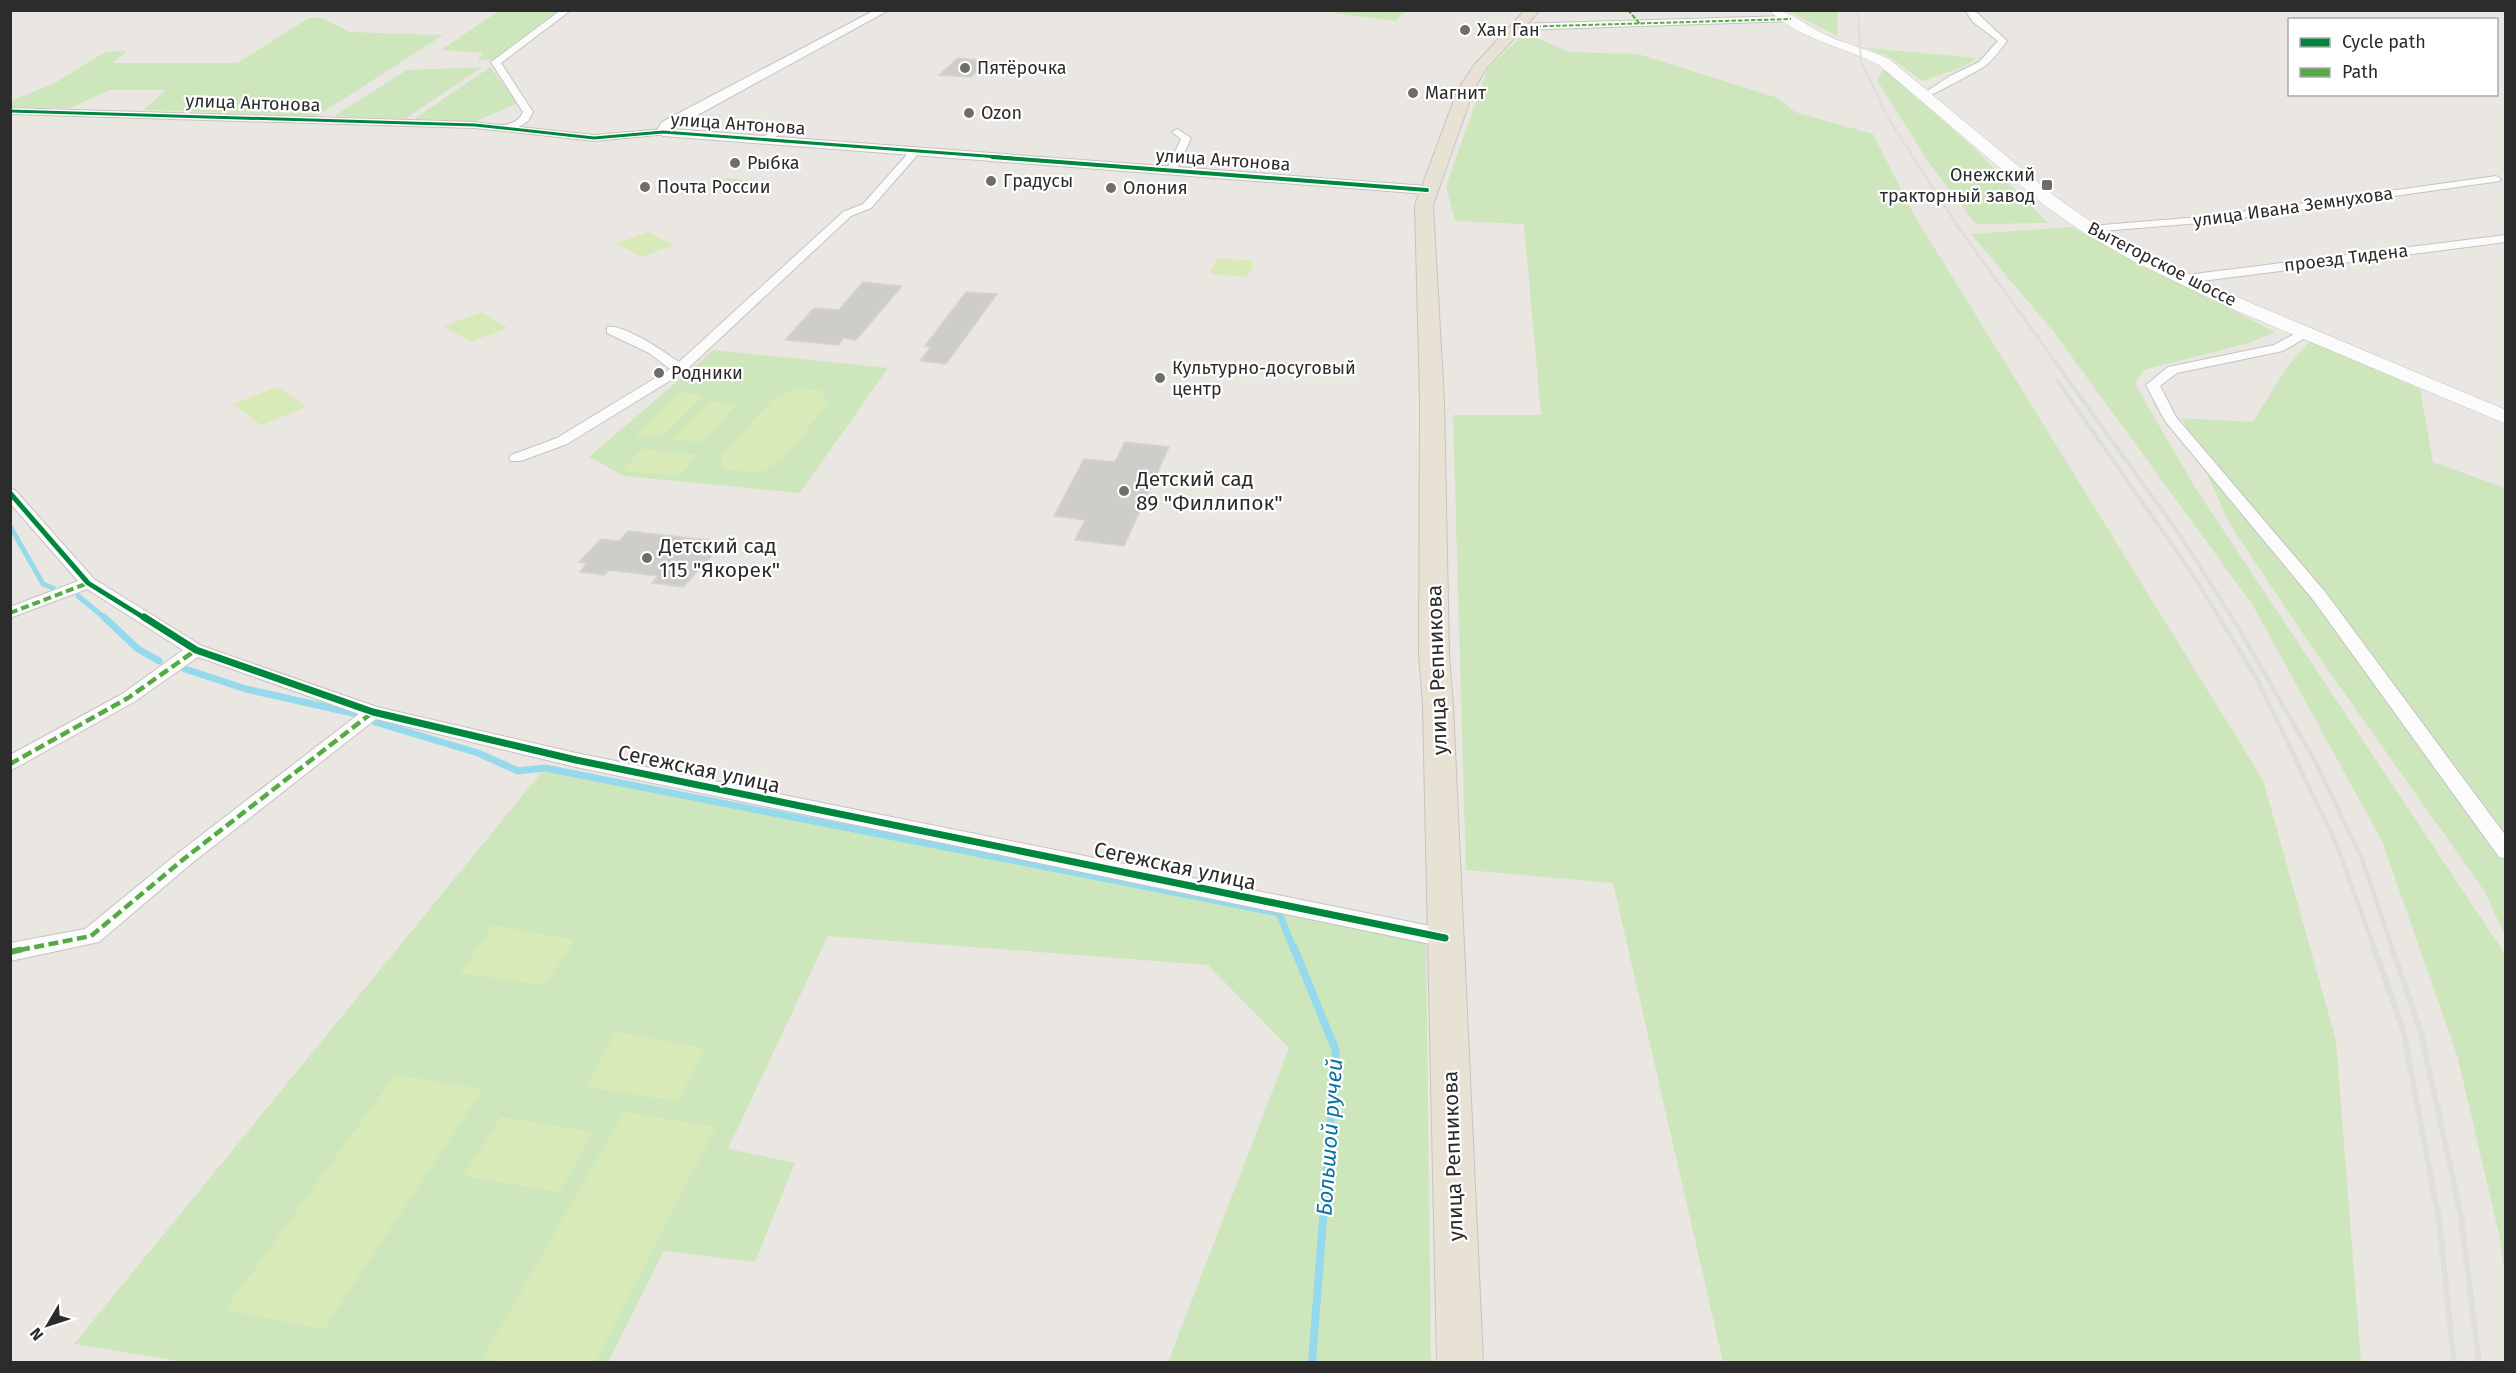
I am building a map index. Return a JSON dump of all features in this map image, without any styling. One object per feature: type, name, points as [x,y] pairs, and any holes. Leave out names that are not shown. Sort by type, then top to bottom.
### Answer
[{"type":"main road","name":"улица Репникова","points":[[1460,1362],[1444,938],[1438,705],[1434,655],[1432,401],[1424,205],[1427,190],[1466,89],[1480,67],[1533,10]]},
{"type":"main road","name":"Вытегорское шоссе","points":[[1775,10],[1823,39],[1884,62],[2051,202],[2090,229],[2186,279],[2505,417]]},
{"type":"street","points":[[511,128],[525,119],[528,112],[496,62],[567,10]]},
{"type":"street","points":[[663,132],[667,125],[884,10]]},
{"type":"street","points":[[1628,10],[1640,24]]},
{"type":"street","points":[[1924,97],[1953,78],[1982,64],[2003,41],[1976,20],[1969,10]]},
{"type":"street","points":[[1517,27],[1791,19]]},
{"type":"street","name":"улица Антонова","points":[[10,111],[511,128],[594,138],[663,132],[1427,190]]},
{"type":"street","points":[[761,141],[789,126]]},
{"type":"street","points":[[1171,171],[1186,138],[1177,132]]},
{"type":"street","points":[[516,459],[562,441],[679,369],[847,214],[867,206],[915,152]]},
{"type":"street","name":"улица Ивана Земнухова","points":[[2090,229],[2212,219],[2496,179]]},
{"type":"street","name":"проезд Тидена","points":[[2186,279],[2505,238]]},
{"type":"street","points":[[612,330],[654,350],[679,369]]},
{"type":"street","points":[[2305,332],[2278,348],[2173,370],[2153,385],[2170,418],[2320,597],[2505,852]]},
{"type":"street","name":"Сегежская улица","points":[[11,496],[88,583],[196,650],[373,712],[576,760],[1444,938]]},
{"type":"street","points":[[10,613],[88,583]]},
{"type":"street","points":[[10,764],[58,734],[130,697],[177,661],[196,650]]},
{"type":"street","points":[[10,952],[91,936],[185,858],[373,712]]},
{"type":"green space","points":[[1337,10],[1406,11],[1395,21],[1333,13]]},
{"type":"green space","points":[[499,11],[560,11],[493,60],[477,60],[484,53],[441,50]]},
{"type":"green space","points":[[1788,11],[1837,11],[1838,36]]},
{"type":"green space","points":[[309,18],[322,18],[350,32],[443,35],[317,116],[143,110],[166,90],[110,90],[70,108],[11,107],[13,100],[55,83],[105,52],[127,51],[113,63],[237,63]]},
{"type":"green space","points":[[1525,32],[1568,52],[1638,54],[1778,98],[1795,112],[1873,134],[1914,215],[2263,780],[2336,1040],[2361,1362],[1723,1362],[1613,883],[1466,870],[1453,415],[1541,415],[1524,224],[1455,221],[1446,186],[1487,70]]},
{"type":"green space","points":[[1867,48],[1977,58],[1963,67],[1922,81],[1888,56]]},
{"type":"green space","points":[[482,67],[405,119],[334,116],[407,70]]},
{"type":"green space","points":[[490,67],[518,103],[474,122],[414,119]]},
{"type":"green space","points":[[1884,69],[1972,146],[2048,223],[1976,224],[1929,163],[1877,80]]},
{"type":"green space","points":[[727,178],[760,182],[745,192],[712,189]]},
{"type":"green space","points":[[2071,227],[2275,332],[2249,343],[2143,370],[2135,384],[2196,489],[2505,954],[2505,1279],[2500,1238],[2457,1055],[2382,841],[2252,604],[2053,331],[1971,234]]},
{"type":"green space","points":[[648,232],[674,245],[642,257],[615,244]]},
{"type":"green space","points":[[1217,258],[1254,261],[1248,277],[1210,274]]},
{"type":"green space","points":[[482,312],[508,328],[470,342],[444,326]]},
{"type":"green space","points":[[2310,341],[2420,389],[2433,462],[2505,488],[2505,936],[2485,892],[2314,650],[2229,523],[2182,418],[2253,422],[2287,367]]},
{"type":"green space","points":[[714,350],[888,368],[800,493],[624,476],[589,457]]},
{"type":"green space","points":[[277,387],[307,407],[261,425],[233,404]]},
{"type":"green space","points":[[794,389],[821,390],[828,403],[783,460],[758,473],[723,469],[721,455],[774,398]]},
{"type":"green space","points":[[680,392],[704,396],[661,437],[635,435]]},
{"type":"green space","points":[[710,401],[737,404],[702,442],[671,440]]},
{"type":"green space","points":[[641,449],[698,455],[680,476],[622,471]]},
{"type":"green space","points":[[545,768],[1426,942],[1431,1362],[1168,1362],[1289,1048],[1208,965],[828,936],[728,1149],[795,1163],[755,1262],[664,1251],[608,1362],[184,1362],[74,1344]]},
{"type":"green space","points":[[493,925],[574,940],[545,985],[460,973]]},
{"type":"green space","points":[[616,1032],[705,1048],[678,1101],[585,1087]]},
{"type":"green space","points":[[395,1075],[483,1089],[324,1329],[225,1310]]},
{"type":"green space","points":[[624,1112],[716,1127],[595,1362],[507,1362],[483,1358]]},
{"type":"green space","points":[[501,1117],[594,1132],[559,1192],[463,1176]]},
{"type":"building","name":"Пятёрочка","points":[[958,58],[990,61],[971,77],[939,75]]},
{"type":"building","points":[[863,282],[902,286],[856,340],[844,338],[838,345],[785,340],[814,308],[839,310]]},
{"type":"building","points":[[966,292],[997,294],[946,364],[920,361],[931,347],[925,346]]},
{"type":"building","name":"Детский сад 89 \"Филлипок\"","points":[[1125,442],[1169,447],[1124,546],[1075,540],[1085,520],[1054,516],[1084,459],[1115,462]]},
{"type":"building","name":"Детский сад 115 \"Якорек\"","points":[[628,531],[709,540],[699,551],[714,553],[683,587],[652,583],[658,576],[609,570],[604,575],[580,572],[587,563],[579,562],[601,539],[619,541]]},
{"type":"waterway","points":[[10,526],[43,584],[53,588]]},
{"type":"waterway","points":[[78,596],[106,619]]},
{"type":"waterway","points":[[104,617],[138,649],[159,661]]},
{"type":"waterway","points":[[185,669],[246,689],[357,714]]},
{"type":"waterway","name":"Большой ручей","points":[[375,722],[478,753],[518,771],[545,768],[1279,913],[1294,950]]},
{"type":"waterway","name":"Большой ручей","points":[[1294,948],[1336,1051],[1312,1362]]},
{"type":"railway","points":[[1858,10],[1861,62],[1888,118],[1914,158]]},
{"type":"railway","points":[[1913,157],[1959,228],[2054,360]]},
{"type":"railway","points":[[2053,359],[2180,535],[2233,619]]},
{"type":"railway","points":[[2057,380],[2191,572],[2220,619]]},
{"type":"railway","points":[[2219,617],[2258,681],[2336,843],[2375,950]]},
{"type":"railway","points":[[2232,617],[2316,763],[2362,859],[2393,950]]},
{"type":"railway","points":[[2374,948],[2403,1029],[2439,1220],[2454,1362]]},
{"type":"railway","points":[[2392,948],[2421,1033],[2461,1216],[2479,1362]]},
{"type":"marked path","points":[[1628,10],[1640,24]]},
{"type":"marked path","points":[[1517,27],[1791,19]]},
{"type":"marked path","points":[[10,613],[88,583]]},
{"type":"marked path","points":[[10,764],[128,698],[196,650]]},
{"type":"marked path","points":[[10,952],[91,936],[185,858],[373,712]]},
{"type":"cycle path","points":[[10,111],[475,125],[594,138],[663,132],[1427,190]]},
{"type":"cycle path","points":[[10,493],[88,583],[196,650],[373,712],[576,760],[1445,938]]},
{"type":"place","name":"Хан Ган","points":[[1465,30]]},
{"type":"place","name":"Пятёрочка","points":[[965,68]]},
{"type":"place","name":"Магнит","points":[[1413,93]]},
{"type":"place","name":"Ozon","points":[[969,113]]},
{"type":"place","name":"Рыбка","points":[[735,163]]},
{"type":"place","name":"Градусы","points":[[991,181]]},
{"type":"place","name":"Онежский тракторный завод","points":[[2047,185]]},
{"type":"place","name":"Почта России","points":[[645,187]]},
{"type":"place","name":"Олония","points":[[1111,188]]},
{"type":"place","name":"Родники","points":[[659,373]]},
{"type":"place","name":"Культурно-досуговый центр","points":[[1160,378]]},
{"type":"place","name":"Детский сад 89 \"Филлипок\"","points":[[1124,491]]},
{"type":"place","name":"Детский сад 115 \"Якорек\"","points":[[647,558]]}]
